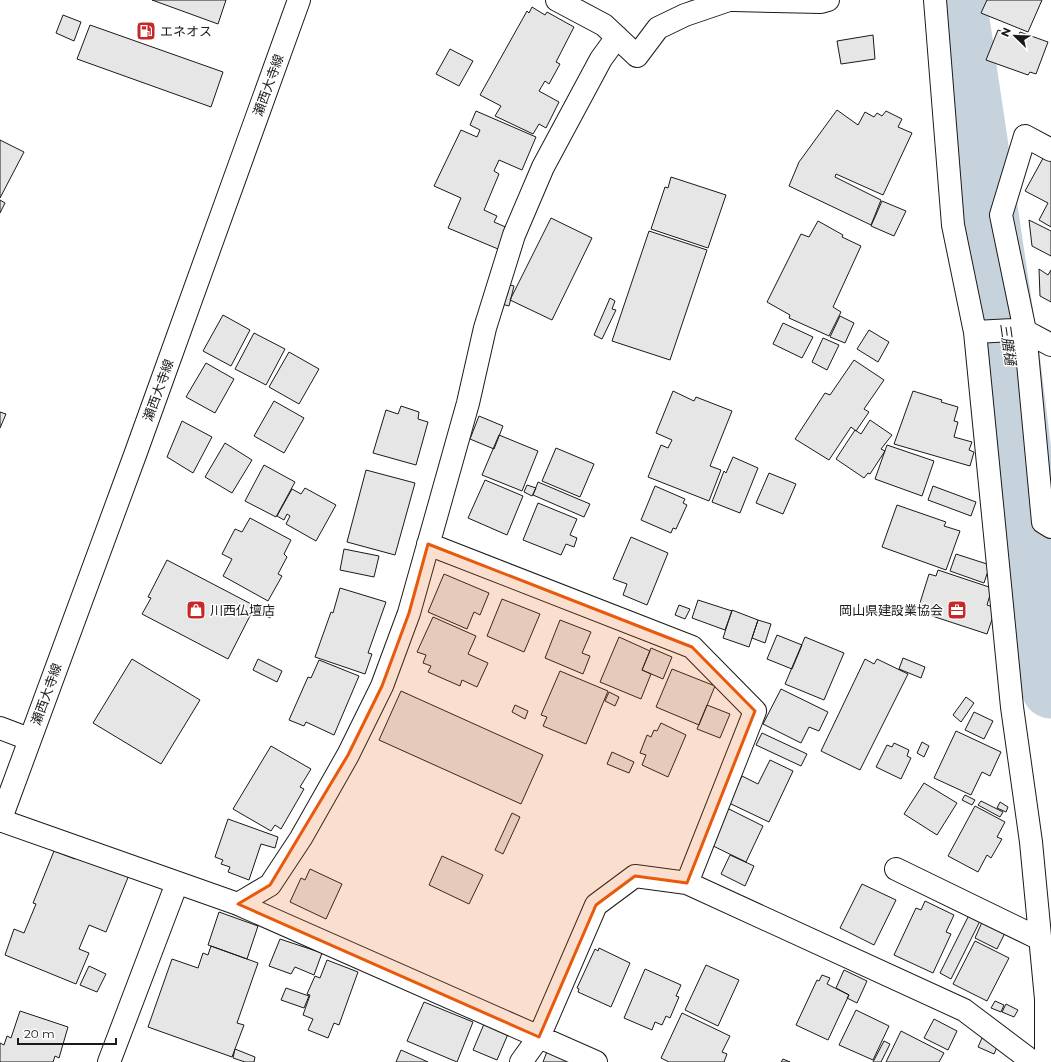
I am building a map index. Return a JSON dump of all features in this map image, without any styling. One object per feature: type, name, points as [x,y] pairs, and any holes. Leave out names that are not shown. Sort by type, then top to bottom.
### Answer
[{"type":"street","name":"瀬西大寺線","points":[[0,820],[7,776],[29,739],[135,455],[299,0]]},
{"type":"street","points":[[557,0],[604,25],[637,56],[658,28],[685,15],[728,0]]},
{"type":"street","points":[[734,0],[821,2],[828,0]]},
{"type":"street","points":[[935,0],[953,225],[981,331],[1012,707],[1043,848],[1040,939],[1046,999],[1046,1062]]},
{"type":"street","points":[[238,904],[270,885],[301,838],[348,755],[382,686],[408,613],[468,403],[485,328],[514,235],[543,167],[601,59],[616,37]]},
{"type":"street","points":[[1051,150],[1025,136],[1001,215],[1019,330],[1043,522],[1051,527]]},
{"type":"street","points":[[981,331],[1019,330],[1051,345]]},
{"type":"street","points":[[428,544],[692,647],[755,712],[688,883]]},
{"type":"street","points":[[0,728],[29,739]]},
{"type":"street","points":[[0,820],[238,904],[596,1062]]},
{"type":"street","points":[[896,869],[1040,939]]},
{"type":"street","points":[[521,1062],[539,1037],[596,905],[635,876],[688,883],[964,1010],[1033,1062]]},
{"type":"street","points":[[109,1062],[177,883]]},
{"type":"highlighted area","points":[[428,544],[692,647],[755,711],[687,883],[635,876],[596,905],[539,1037],[238,904],[270,885],[348,755],[382,686],[409,613]]},
{"type":"building","points":[[152,0],[226,0],[218,24]]},
{"type":"building","points":[[987,0],[1042,0],[1028,32],[981,13]]},
{"type":"building","points":[[532,7],[545,15],[547,12],[574,27],[556,62],[560,64],[549,84],[545,81],[539,91],[559,102],[546,128],[539,124],[533,134],[495,116],[501,106],[480,95],[527,11],[529,13]]},
{"type":"building","points":[[63,15],[81,22],[74,41],[56,33]]},
{"type":"building","points":[[90,25],[223,72],[211,107],[77,59]]},
{"type":"building","points":[[998,30],[1018,37],[1020,32],[1048,42],[1036,74],[1030,72],[1028,75],[986,60]]},
{"type":"building","points":[[873,35],[875,59],[841,64],[837,41]]},
{"type":"building","points":[[450,49],[473,61],[459,86],[436,74]]},
{"type":"building","points":[[837,110],[858,125],[865,112],[874,117],[877,113],[882,116],[886,111],[902,119],[898,127],[912,133],[883,195],[836,174],[835,177],[881,200],[871,225],[789,186],[799,162]]},
{"type":"building","points":[[476,111],[536,137],[522,170],[499,160],[494,171],[499,174],[484,210],[497,216],[494,222],[508,228],[498,249],[448,228],[461,198],[434,186],[461,130],[477,137],[480,130],[470,125]]},
{"type":"building","points":[[0,140],[24,152],[0,198]]},
{"type":"building","points":[[1047,151],[1051,153],[1051,227],[1039,220],[1048,203],[1025,191]]},
{"type":"building","points":[[671,177],[726,195],[708,248],[651,229],[665,187],[668,188]]},
{"type":"building","points":[[0,200],[5,203],[0,213]]},
{"type":"building","points":[[882,201],[906,211],[894,236],[871,226]]},
{"type":"building","points":[[551,218],[592,238],[552,320],[510,300]]},
{"type":"building","points":[[1029,220],[1051,231],[1051,256],[1032,246]]},
{"type":"building","points":[[818,221],[843,235],[842,237],[861,246],[833,307],[841,312],[829,336],[789,318],[790,315],[767,302],[801,234],[809,237]]},
{"type":"building","points":[[649,231],[707,250],[670,360],[612,341]]},
{"type":"building","points":[[1039,269],[1048,275],[1051,270],[1051,302],[1040,296]]},
{"type":"building","points":[[503,283],[514,286],[509,306],[498,303]]},
{"type":"building","points":[[610,298],[615,301],[612,309],[616,310],[602,339],[594,335]]},
{"type":"building","points":[[223,315],[250,330],[231,366],[203,351]]},
{"type":"building","points":[[840,316],[854,323],[845,343],[830,337]]},
{"type":"building","points":[[783,323],[813,337],[802,358],[773,344]]},
{"type":"building","points":[[869,330],[889,342],[878,362],[857,349]]},
{"type":"building","points":[[254,333],[285,349],[266,385],[235,369]]},
{"type":"building","points":[[823,338],[839,345],[827,370],[812,362]]},
{"type":"building","points":[[289,352],[319,369],[299,404],[269,387]]},
{"type":"building","points":[[854,360],[884,380],[864,409],[869,412],[856,431],[851,427],[829,460],[795,439],[825,393],[830,395]]},
{"type":"building","points":[[206,363],[234,379],[215,413],[186,397]]},
{"type":"building","points":[[673,391],[694,401],[696,397],[732,411],[710,466],[721,470],[709,501],[648,477],[661,445],[668,448],[672,440],[656,433]]},
{"type":"building","points":[[913,391],[942,400],[941,402],[958,407],[954,421],[958,422],[954,437],[972,442],[969,450],[974,452],[970,466],[894,444]]},
{"type":"building","points":[[274,401],[304,418],[284,453],[254,436]]},
{"type":"building","points":[[401,406],[419,412],[418,419],[428,422],[416,465],[373,453],[386,410],[398,414]]},
{"type":"building","points":[[0,412],[6,414],[0,428]]},
{"type":"building","points":[[479,416],[503,426],[494,449],[470,439]]},
{"type":"building","points":[[870,420],[892,435],[881,449],[885,451],[870,474],[868,473],[864,478],[836,459],[855,430],[861,434]]},
{"type":"building","points":[[182,421],[212,437],[193,473],[167,457]]},
{"type":"building","points":[[499,435],[538,451],[522,491],[482,475]]},
{"type":"building","points":[[225,443],[252,460],[232,493],[205,477]]},
{"type":"building","points":[[887,445],[934,461],[922,496],[875,479]]},
{"type":"building","points":[[556,448],[594,464],[580,497],[542,481]]},
{"type":"building","points":[[733,457],[758,468],[740,513],[712,502],[724,471],[726,473]]},
{"type":"building","points":[[264,465],[295,482],[276,517],[245,501]]},
{"type":"building","points":[[366,470],[415,483],[395,555],[347,542]]},
{"type":"building","points":[[769,473],[796,484],[783,514],[756,503]]},
{"type":"building","points":[[485,480],[523,496],[507,535],[468,518]]},
{"type":"building","points":[[538,482],[590,504],[584,517],[533,495]]},
{"type":"building","points":[[527,485],[536,488],[532,496],[524,492]]},
{"type":"building","points":[[655,486],[685,499],[683,503],[687,505],[676,529],[673,528],[671,533],[641,520]]},
{"type":"building","points":[[933,486],[976,502],[971,516],[928,500]]},
{"type":"building","points":[[305,488],[336,505],[316,541],[286,524],[290,516],[287,514],[284,520],[277,516],[292,489],[301,494]]},
{"type":"building","points":[[538,503],[577,519],[570,535],[577,538],[574,547],[566,544],[561,555],[523,540]]},
{"type":"building","points":[[897,505],[946,522],[944,526],[960,531],[946,570],[882,547]]},
{"type":"building","points":[[250,518],[291,540],[284,554],[287,557],[278,574],[282,576],[268,601],[223,576],[232,559],[222,554],[235,529],[242,532]]},
{"type":"building","points":[[631,537],[668,553],[647,605],[623,595],[627,584],[613,579]]},
{"type":"building","points":[[344,549],[379,556],[374,577],[340,570]]},
{"type":"building","points":[[956,554],[990,565],[984,583],[950,571]]},
{"type":"building","points":[[167,560],[255,606],[228,659],[142,614],[151,598],[148,597]]},
{"type":"building","points":[[938,570],[992,588],[987,605],[996,608],[987,634],[926,614],[928,609],[919,606],[929,574],[936,576]]},
{"type":"building","points":[[444,574],[489,593],[480,615],[474,612],[467,629],[428,612]]},
{"type":"building","points":[[340,588],[386,602],[368,653],[372,654],[365,674],[315,657],[331,612],[333,613]]},
{"type":"building","points":[[502,599],[540,614],[524,652],[487,636]]},
{"type":"building","points":[[698,600],[732,611],[725,630],[692,618]]},
{"type":"building","points":[[679,605],[690,609],[685,619],[675,615]]},
{"type":"building","points":[[263,606],[273,611],[270,618],[259,612]]},
{"type":"building","points":[[732,610],[758,620],[749,647],[723,638]]},
{"type":"building","points":[[433,617],[476,636],[468,654],[488,663],[477,687],[462,680],[460,686],[428,672],[431,666],[423,663],[426,655],[417,652]]},
{"type":"building","points":[[560,620],[591,632],[582,653],[590,656],[583,674],[545,658]]},
{"type":"building","points":[[758,620],[771,624],[765,643],[752,638]]},
{"type":"building","points":[[777,635],[802,645],[792,669],[767,659]]},
{"type":"building","points":[[619,637],[650,651],[642,670],[651,674],[641,699],[600,682]]},
{"type":"building","points":[[805,637],[844,653],[824,700],[785,684]]},
{"type":"building","points":[[651,648],[672,657],[663,679],[642,670]]},
{"type":"building","points":[[903,658],[925,667],[921,678],[899,669]]},
{"type":"building","points":[[132,659],[200,700],[161,764],[93,723]]},
{"type":"building","points":[[258,659],[282,671],[277,682],[253,670]]},
{"type":"building","points":[[865,659],[874,664],[877,659],[908,674],[860,770],[821,751]]},
{"type":"building","points":[[319,660],[359,676],[334,735],[306,722],[304,726],[289,720],[308,677],[311,678]]},
{"type":"building","points":[[672,669],[715,686],[699,725],[656,707]]},
{"type":"building","points":[[560,671],[608,691],[586,744],[543,726],[547,717],[541,715]]},
{"type":"building","points":[[781,689],[828,712],[819,731],[809,727],[801,743],[763,724]]},
{"type":"building","points":[[401,691],[543,755],[521,804],[379,740]]},
{"type":"building","points":[[609,692],[619,697],[615,706],[605,701]]},
{"type":"building","points":[[966,697],[974,703],[961,722],[953,715]]},
{"type":"building","points":[[515,705],[528,711],[525,719],[512,712]]},
{"type":"building","points":[[707,705],[730,714],[720,738],[697,729]]},
{"type":"building","points":[[974,712],[993,721],[984,739],[965,730]]},
{"type":"building","points":[[661,723],[686,735],[668,777],[642,765],[646,755],[640,753],[647,735],[651,737],[654,730],[657,731]]},
{"type":"building","points":[[956,731],[1001,752],[990,776],[982,772],[971,795],[934,778]]},
{"type":"building","points":[[762,733],[807,754],[801,766],[756,745]]},
{"type":"building","points":[[922,742],[929,746],[924,757],[917,753]]},
{"type":"building","points":[[894,743],[909,750],[907,756],[911,758],[901,779],[876,767],[887,745],[892,747]]},
{"type":"building","points":[[271,746],[311,769],[300,787],[304,789],[281,829],[275,825],[271,831],[233,809]]},
{"type":"building","points":[[612,752],[634,762],[629,773],[607,764]]},
{"type":"building","points":[[770,760],[793,771],[769,822],[729,803],[742,776],[758,784]]},
{"type":"building","points":[[924,783],[957,803],[937,835],[904,814]]},
{"type":"building","points":[[965,795],[975,800],[972,805],[962,800]]},
{"type":"building","points":[[981,801],[1003,812],[1000,817],[978,805]]},
{"type":"building","points":[[1000,802],[1008,807],[1006,812],[997,808]]},
{"type":"building","points":[[975,806],[1005,822],[997,837],[1002,839],[991,858],[987,855],[978,872],[948,856]]},
{"type":"building","points":[[725,807],[763,826],[746,862],[707,843]]},
{"type":"building","points":[[512,813],[520,817],[503,854],[495,850]]},
{"type":"building","points":[[228,819],[278,837],[275,848],[261,844],[249,880],[228,872],[230,867],[221,864],[223,860],[215,857]]},
{"type":"building","points":[[80,849],[131,870],[106,932],[89,925],[79,949],[89,953],[76,984],[5,955],[14,929],[24,933],[36,904],[33,903],[54,851],[75,859]]},
{"type":"building","points":[[730,855],[754,866],[745,886],[721,874]]},
{"type":"building","points":[[442,856],[483,875],[469,904],[429,885]]},
{"type":"building","points":[[310,869],[342,884],[326,919],[290,902],[301,878],[305,880]]},
{"type":"building","points":[[862,884],[896,900],[874,945],[840,928]]},
{"type":"building","points":[[925,901],[954,915],[946,932],[951,934],[933,973],[894,955],[916,908],[921,910]]},
{"type":"building","points":[[219,912],[258,926],[247,959],[208,945]]},
{"type":"building","points":[[969,915],[980,921],[951,979],[940,973]]},
{"type":"building","points":[[983,920],[1006,931],[997,949],[975,938]]},
{"type":"building","points":[[280,939],[322,953],[314,975],[295,967],[291,974],[269,966]]},
{"type":"building","points":[[975,941],[1009,958],[987,1001],[953,984]]},
{"type":"building","points":[[211,946],[258,963],[237,1023],[244,1025],[232,1057],[148,1027],[172,959],[198,968],[203,953],[208,955]]},
{"type":"building","points":[[599,948],[630,963],[611,1007],[578,992],[579,989],[577,988],[595,949],[598,951]]},
{"type":"building","points":[[327,960],[358,972],[339,1025],[334,1023],[328,1038],[308,1030],[313,1019],[303,1015],[310,995],[307,994],[315,976],[320,978]]},
{"type":"building","points":[[706,965],[739,980],[718,1026],[685,1010]]},
{"type":"building","points":[[89,966],[106,974],[97,992],[80,985]]},
{"type":"building","points":[[645,969],[681,985],[676,996],[679,997],[670,1018],[666,1016],[662,1025],[655,1022],[652,1030],[624,1018]]},
{"type":"building","points":[[844,970],[867,981],[857,1003],[847,998],[849,995],[836,988]]},
{"type":"building","points":[[822,975],[830,978],[827,984],[849,995],[828,1040],[796,1025],[817,980],[819,981]]},
{"type":"building","points":[[286,988],[309,996],[304,1008],[281,1000]]},
{"type":"building","points":[[995,1001],[1004,1005],[1001,1012],[991,1008]]},
{"type":"building","points":[[424,1002],[473,1022],[457,1062],[407,1041]]},
{"type":"building","points":[[1006,1004],[1018,1010],[1014,1017],[1002,1012]]},
{"type":"building","points":[[856,1010],[889,1026],[873,1060],[839,1045]]},
{"type":"building","points":[[20,1011],[68,1027],[59,1058],[55,1056],[53,1062],[0,1062],[0,1043],[4,1045],[7,1036],[11,1038]]},
{"type":"building","points":[[682,1013],[730,1036],[722,1052],[727,1054],[724,1062],[669,1062],[661,1058]]},
{"type":"building","points":[[934,1019],[957,1031],[948,1050],[924,1038]]},
{"type":"building","points":[[484,1024],[508,1034],[497,1060],[473,1050]]},
{"type":"building","points":[[901,1031],[944,1053],[939,1062],[886,1062]]},
{"type":"building","points":[[982,1038],[998,1045],[994,1054],[978,1047]]},
{"type":"building","points":[[884,1041],[890,1044],[881,1062],[873,1062]]},
{"type":"building","points":[[235,1049],[255,1057],[254,1062],[245,1062],[233,1058]]},
{"type":"building","points":[[548,1049],[570,1062],[543,1062]]},
{"type":"building","points":[[401,1050],[428,1062],[396,1062]]},
{"type":"building","points":[[783,1059],[790,1062],[781,1062]]},
{"type":"waterway","name":"三膳樋","points":[[957,0],[1010,355],[1051,689]]},
{"type":"place","name":"エネオス","points":[[146,31]]},
{"type":"place","name":"川西仏壇店","points":[[196,610]]},
{"type":"place","name":"岡山県建設業協会","points":[[957,610]]}]
